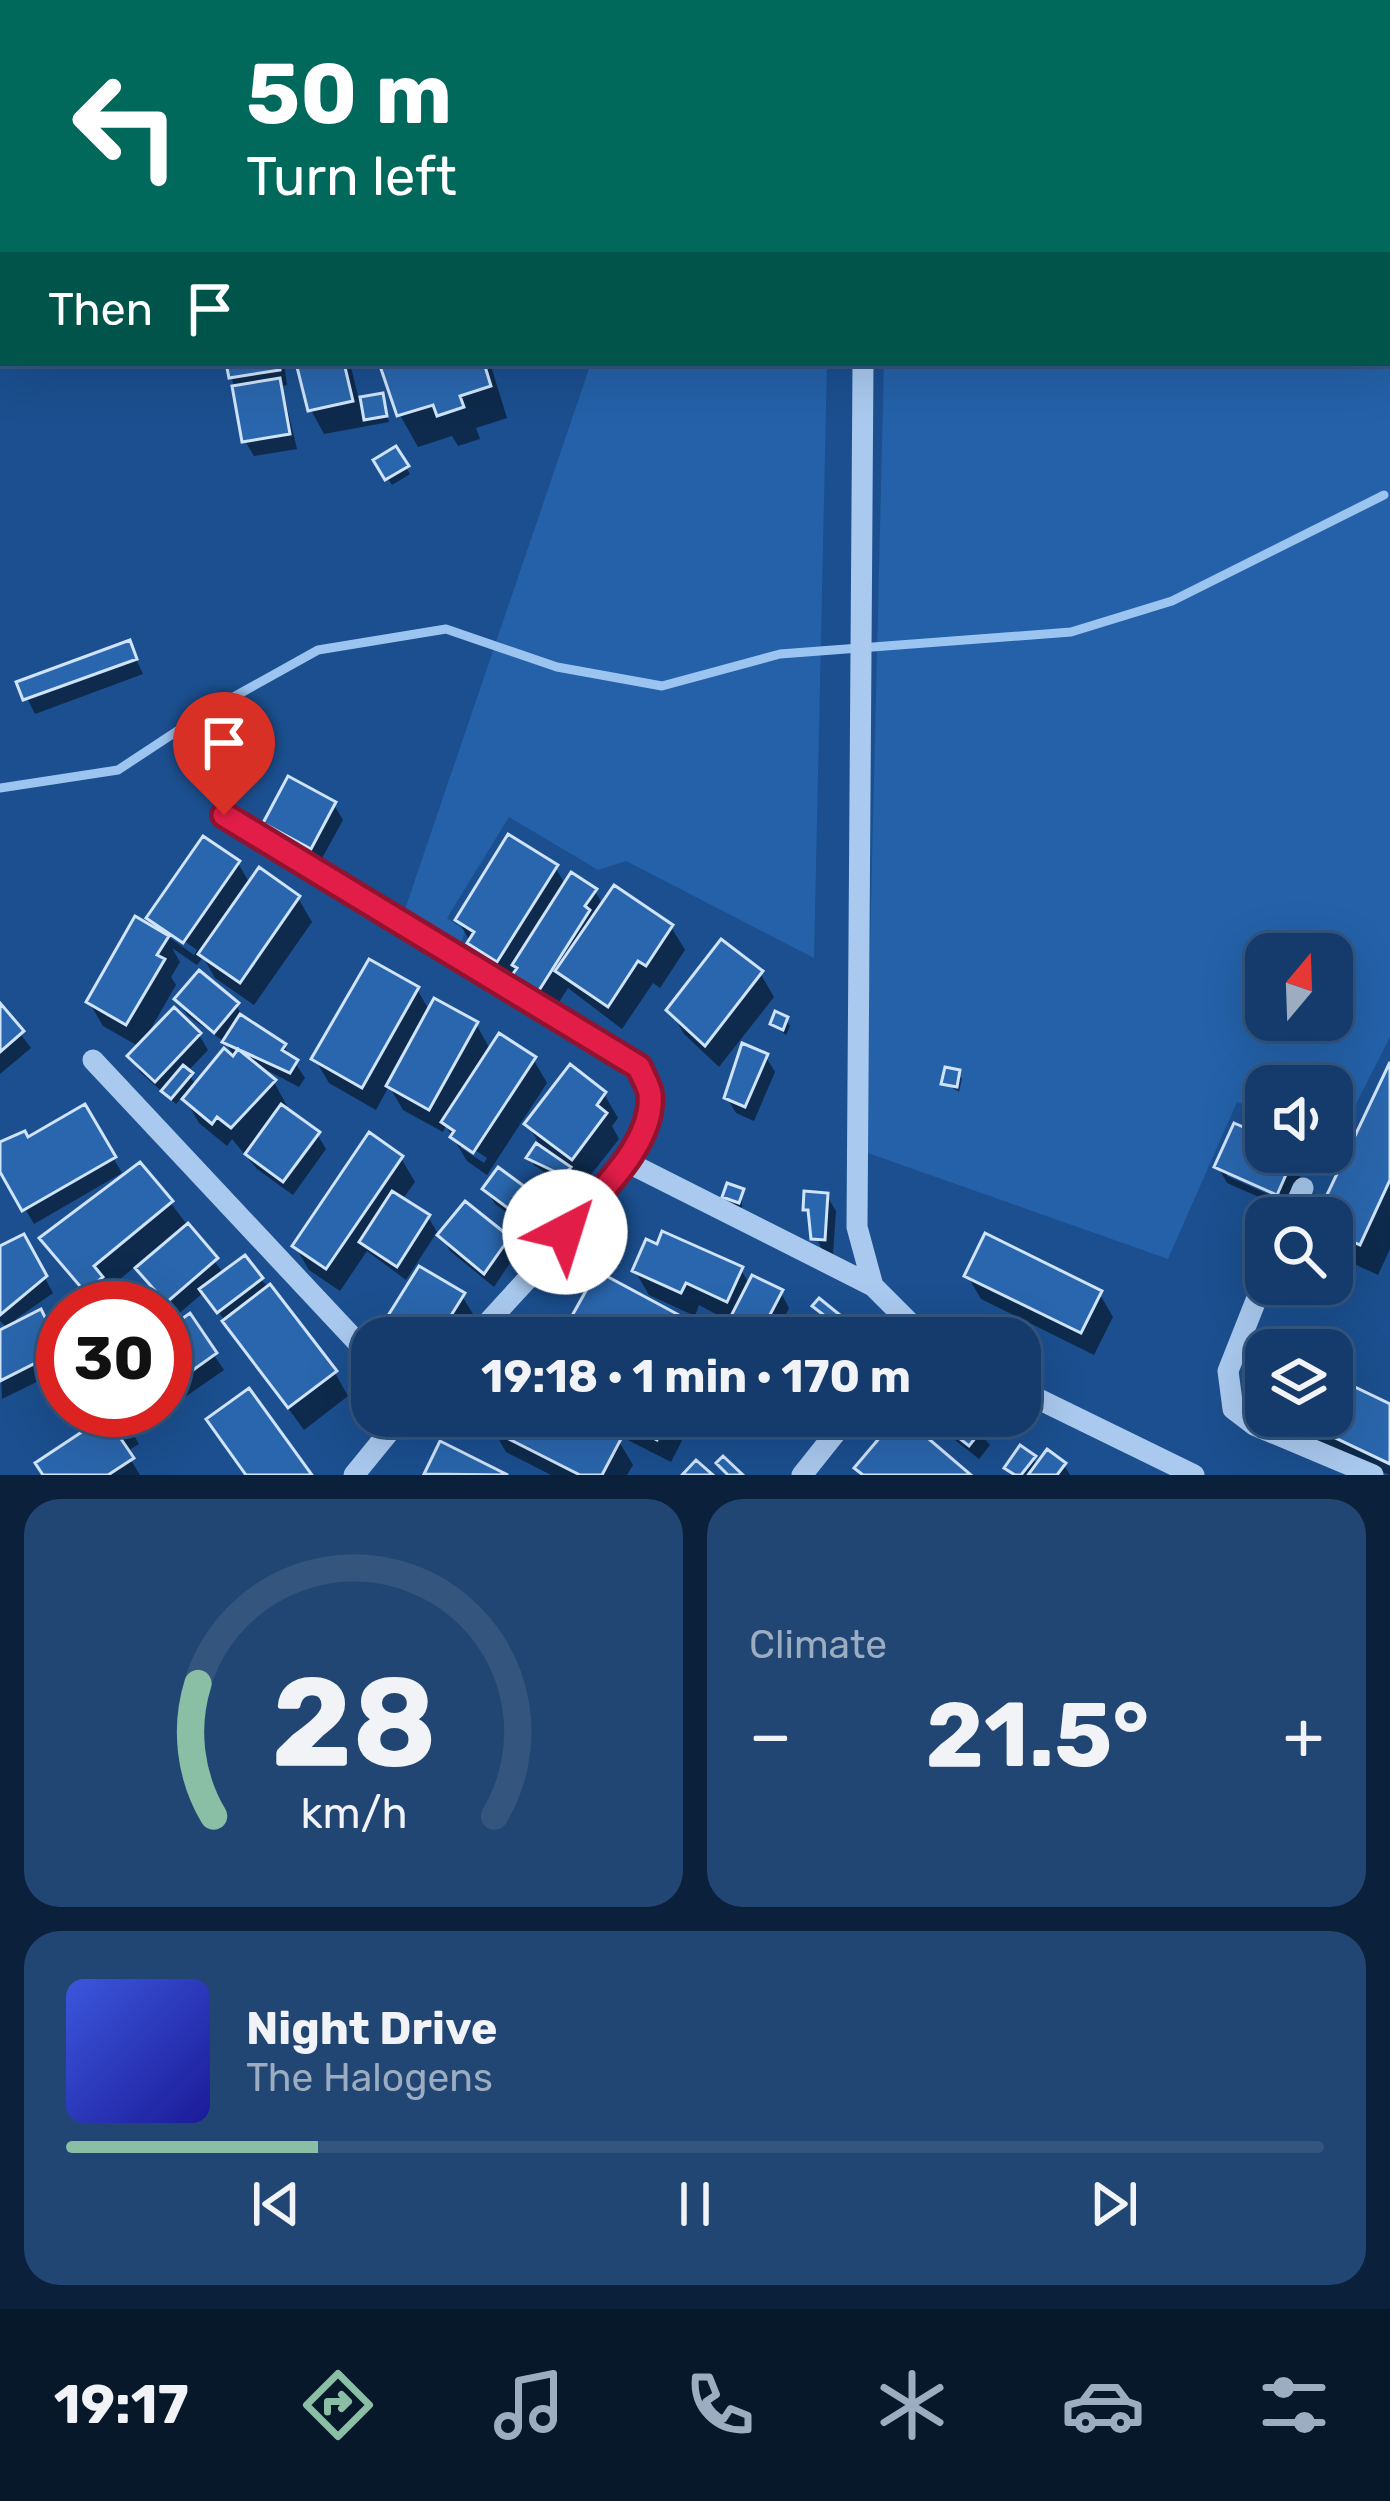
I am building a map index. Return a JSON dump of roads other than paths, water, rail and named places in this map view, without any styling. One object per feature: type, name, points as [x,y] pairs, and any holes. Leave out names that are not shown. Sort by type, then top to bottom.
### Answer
[{"type":"street","points":[[863,366],[857,1227],[873,1286]]},
{"type":"street","points":[[224,815],[639,1067],[650,1094],[644,1127],[625,1161],[492,1317]]},
{"type":"street","points":[[92,1060],[351,1336]]},
{"type":"street","points":[[625,1161],[873,1286],[900,1317]]},
{"type":"street","points":[[1299,1197],[1303,1188]]},
{"type":"street","points":[[1254,1305],[1228,1371],[1233,1408],[1254,1426],[1373,1475]]},
{"type":"street","points":[[1041,1400],[1195,1475]]},
{"type":"street","points":[[355,1475],[385,1437]]},
{"type":"street","points":[[802,1475],[832,1437]]},
{"type":"waterway","points":[[0,788],[118,770],[203,714],[318,650],[446,629],[557,667],[662,686],[780,654],[1071,632],[1172,601],[1384,495]]}]
